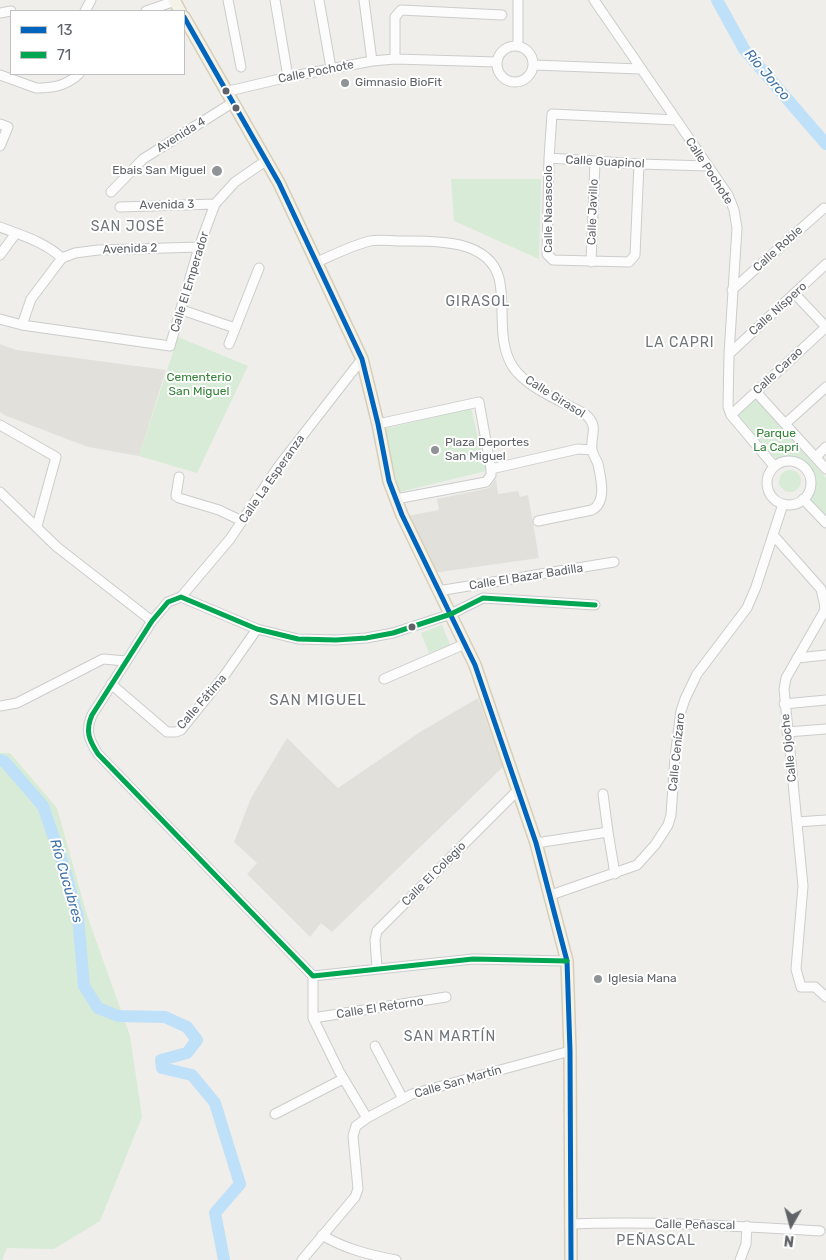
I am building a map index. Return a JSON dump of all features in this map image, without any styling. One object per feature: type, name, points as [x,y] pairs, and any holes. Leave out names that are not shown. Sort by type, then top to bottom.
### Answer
[{"type":"main road","points":[[185,19],[225,92],[267,160],[362,359],[389,480],[438,591],[465,644],[489,701],[536,843],[567,961],[570,1051],[570,1260]]},
{"type":"street","points":[[228,0],[241,68]]},
{"type":"street","points":[[275,0],[288,77]]},
{"type":"street","points":[[320,0],[331,68]]},
{"type":"street","points":[[364,0],[372,61]]},
{"type":"street","points":[[518,0],[518,46]]},
{"type":"street","name":"Calle Pochote","points":[[594,0],[708,166],[728,196],[734,210],[737,228],[727,400],[731,414]]},
{"type":"street","points":[[150,10],[176,4]]},
{"type":"street","points":[[395,59],[395,17],[401,10],[502,15]]},
{"type":"street","points":[[512,46],[518,46],[531,55],[534,64],[530,76],[526,79],[514,82],[508,81],[500,73],[498,62],[502,52],[512,46]]},
{"type":"street","name":"Calle Pochote","points":[[225,92],[288,77],[372,61],[395,59],[498,62]]},
{"type":"street","points":[[534,64],[640,69]]},
{"type":"street","points":[[0,75],[36,88],[57,88],[77,75]]},
{"type":"street","name":"Avenida 4","points":[[111,192],[143,159],[232,103]]},
{"type":"street","name":"Calle Guapinol","points":[[676,120],[552,114],[549,158],[595,162],[708,166]]},
{"type":"street","points":[[0,124],[8,127],[0,146]]},
{"type":"street","name":"Calle Nacascolo","points":[[549,158],[547,254],[553,260],[629,262],[635,255],[639,164]]},
{"type":"street","name":"Calle El Emperador","points":[[0,319],[170,346],[199,247],[215,204],[235,182],[267,160]]},
{"type":"street","name":"Calle Javillo","points":[[591,262],[595,162]]},
{"type":"street","name":"Avenida 3","points":[[120,206],[215,204]]},
{"type":"street","name":"Calle Roble","points":[[732,290],[824,208]]},
{"type":"street","points":[[0,227],[30,237],[62,258],[30,299],[22,324]]},
{"type":"street","points":[[0,255],[16,233]]},
{"type":"street","name":"Calle Girasol","points":[[317,262],[370,241],[428,241],[471,247],[492,262],[500,285],[506,354],[513,368],[530,383],[590,419],[594,425],[592,450],[597,464],[602,497],[596,508],[538,521]]},
{"type":"street","name":"Avenida 2","points":[[62,258],[75,253],[98,250],[199,247]]},
{"type":"street","name":"Calle Níspero","points":[[729,354],[826,264]]},
{"type":"street","points":[[229,344],[259,268]]},
{"type":"street","points":[[795,294],[826,327]]},
{"type":"street","points":[[182,310],[235,328]]},
{"type":"street","name":"Calle Carao","points":[[731,414],[826,327]]},
{"type":"street","name":"Calle La Esperanza","points":[[313,976],[98,754],[89,741],[87,732],[88,723],[152,621],[168,602],[181,597],[230,539],[278,467],[362,359]]},
{"type":"street","points":[[785,424],[826,387]]},
{"type":"street","points":[[756,392],[826,469]]},
{"type":"street","points":[[378,424],[478,402],[492,474],[486,482],[396,499]]},
{"type":"street","points":[[731,414],[774,466]]},
{"type":"street","points":[[0,425],[56,457],[37,526]]},
{"type":"street","points":[[816,457],[826,447]]},
{"type":"street","points":[[491,469],[578,449],[592,450]]},
{"type":"street","points":[[785,461],[792,461],[804,468],[808,473],[810,487],[803,499],[790,504],[783,504],[776,500],[768,488],[767,481],[774,466],[785,461]]},
{"type":"street","points":[[179,476],[176,496],[219,510],[242,521]]},
{"type":"street","points":[[0,492],[58,547],[152,621]]},
{"type":"street","points":[[803,499],[826,523]]},
{"type":"street","name":"Calle Cenízaro","points":[[551,895],[637,865],[655,845],[668,825],[671,815],[675,757],[681,711],[685,699],[697,674],[747,608],[774,536],[783,504]]},
{"type":"street","name":"Calle Ojoche","points":[[774,536],[821,589],[826,610],[786,678],[784,690],[803,886],[796,969],[801,988],[815,987],[826,997]]},
{"type":"street","name":"Calle El Bazar Badilla","points":[[438,591],[614,562]]},
{"type":"street","points":[[181,597],[257,629],[298,639],[336,640],[366,638],[394,633],[451,614],[482,598],[538,603],[595,605]]},
{"type":"street","name":"Calle Fátima","points":[[111,684],[167,732],[176,732],[180,730],[224,676],[257,629]]},
{"type":"street","points":[[384,679],[465,644]]},
{"type":"street","points":[[797,658],[826,655]]},
{"type":"street","points":[[0,706],[17,703],[104,659],[126,662]]},
{"type":"street","points":[[784,704],[826,700]]},
{"type":"street","points":[[787,732],[826,729]]},
{"type":"street","name":"Calle El Colegio","points":[[377,968],[375,940],[377,931],[518,790]]},
{"type":"street","points":[[603,794],[615,874]]},
{"type":"street","points":[[797,822],[826,820]]},
{"type":"street","points":[[536,843],[608,832]]},
{"type":"street","points":[[367,1118],[343,1079],[313,1018],[313,976],[377,968],[473,960],[567,961]]},
{"type":"street","name":"Calle El Retorno","points":[[313,1018],[446,997]]},
{"type":"street","points":[[375,1046],[402,1099]]},
{"type":"street","name":"Calle San Martín","points":[[302,1260],[355,1197],[358,1189],[353,1136],[356,1126],[412,1094],[570,1051]]},
{"type":"street","points":[[275,1114],[343,1079]]},
{"type":"street","name":"Calle Peñascal","points":[[570,1224],[747,1226],[820,1231]]},
{"type":"street","points":[[740,1260],[746,1244],[747,1226]]},
{"type":"street","points":[[322,1235],[364,1254],[396,1260]]},
{"type":"shaded area","points":[[0,344],[16,350],[166,370],[139,456],[88,447],[0,412]]},
{"type":"shaded area","points":[[496,479],[498,494],[518,491],[520,497],[528,495],[539,558],[433,573],[407,516],[439,510],[437,499],[489,488]]},
{"type":"shaded area","points":[[478,698],[503,767],[332,932],[321,923],[310,937],[247,874],[257,863],[234,842],[251,798],[287,738],[338,788],[420,732]]},
{"type":"green space","points":[[451,179],[541,179],[539,259],[454,221]]},
{"type":"green space","name":"Cementerio San Miguel","points":[[178,337],[248,366],[197,473],[139,456]]},
{"type":"green space","name":"Parque La Capri","points":[[754,397],[826,478],[826,516],[809,498],[813,480],[812,472],[808,466],[796,458],[777,460],[736,413]]},
{"type":"green space","name":"Plaza Deportes San Miguel","points":[[471,408],[486,471],[399,492],[384,429]]},
{"type":"green space","points":[[790,470],[798,473],[801,481],[798,489],[790,492],[782,489],[779,481],[782,473]]},
{"type":"green space","points":[[442,625],[450,645],[429,653],[421,633]]},
{"type":"green space","points":[[0,753],[10,753],[57,808],[86,912],[130,1036],[142,1117],[100,1221],[54,1249],[7,1248],[2,1260],[0,1260]]},
{"type":"waterway","name":"Río Jorco","points":[[717,0],[744,49],[826,144]]},
{"type":"waterway","name":"Río Cucubres","points":[[0,760],[4,761],[43,806],[64,867],[78,917],[84,986],[98,1008],[118,1016],[165,1017],[187,1027],[197,1040],[187,1053],[161,1060],[162,1068],[192,1075],[215,1103],[240,1184],[215,1213],[224,1260]]},
{"type":"transit line","name":"13","points":[[185,19],[279,183],[362,359],[378,424],[389,481],[402,515],[475,665],[536,843],[567,961],[570,1051],[571,1260]]},
{"type":"transit line","name":"71","points":[[567,961],[473,959],[313,976],[98,754],[90,740],[88,731],[92,715],[152,621],[168,602],[181,597],[257,629],[298,639],[336,640],[366,638],[393,633],[451,614],[483,598],[595,605]]},
{"type":"place","name":"Gimnasio BioFit","points":[[345,83]]},
{"type":"place","name":"Ebais San Miguel","points":[[217,171]]},
{"type":"place","name":"Plaza Deportes San Miguel","points":[[435,450]]},
{"type":"place","name":"Iglesia Mana","points":[[598,979]]},
{"type":"district","name":"SAN JOSÉ","points":[[128,227]]},
{"type":"district","name":"GIRASOL","points":[[478,302]]},
{"type":"district","name":"LA CAPRI","points":[[680,343]]},
{"type":"district","name":"SAN MIGUEL","points":[[318,701]]},
{"type":"district","name":"SAN MARTÍN","points":[[450,1037]]},
{"type":"district","name":"PEÑASCAL","points":[[656,1241]]}]
